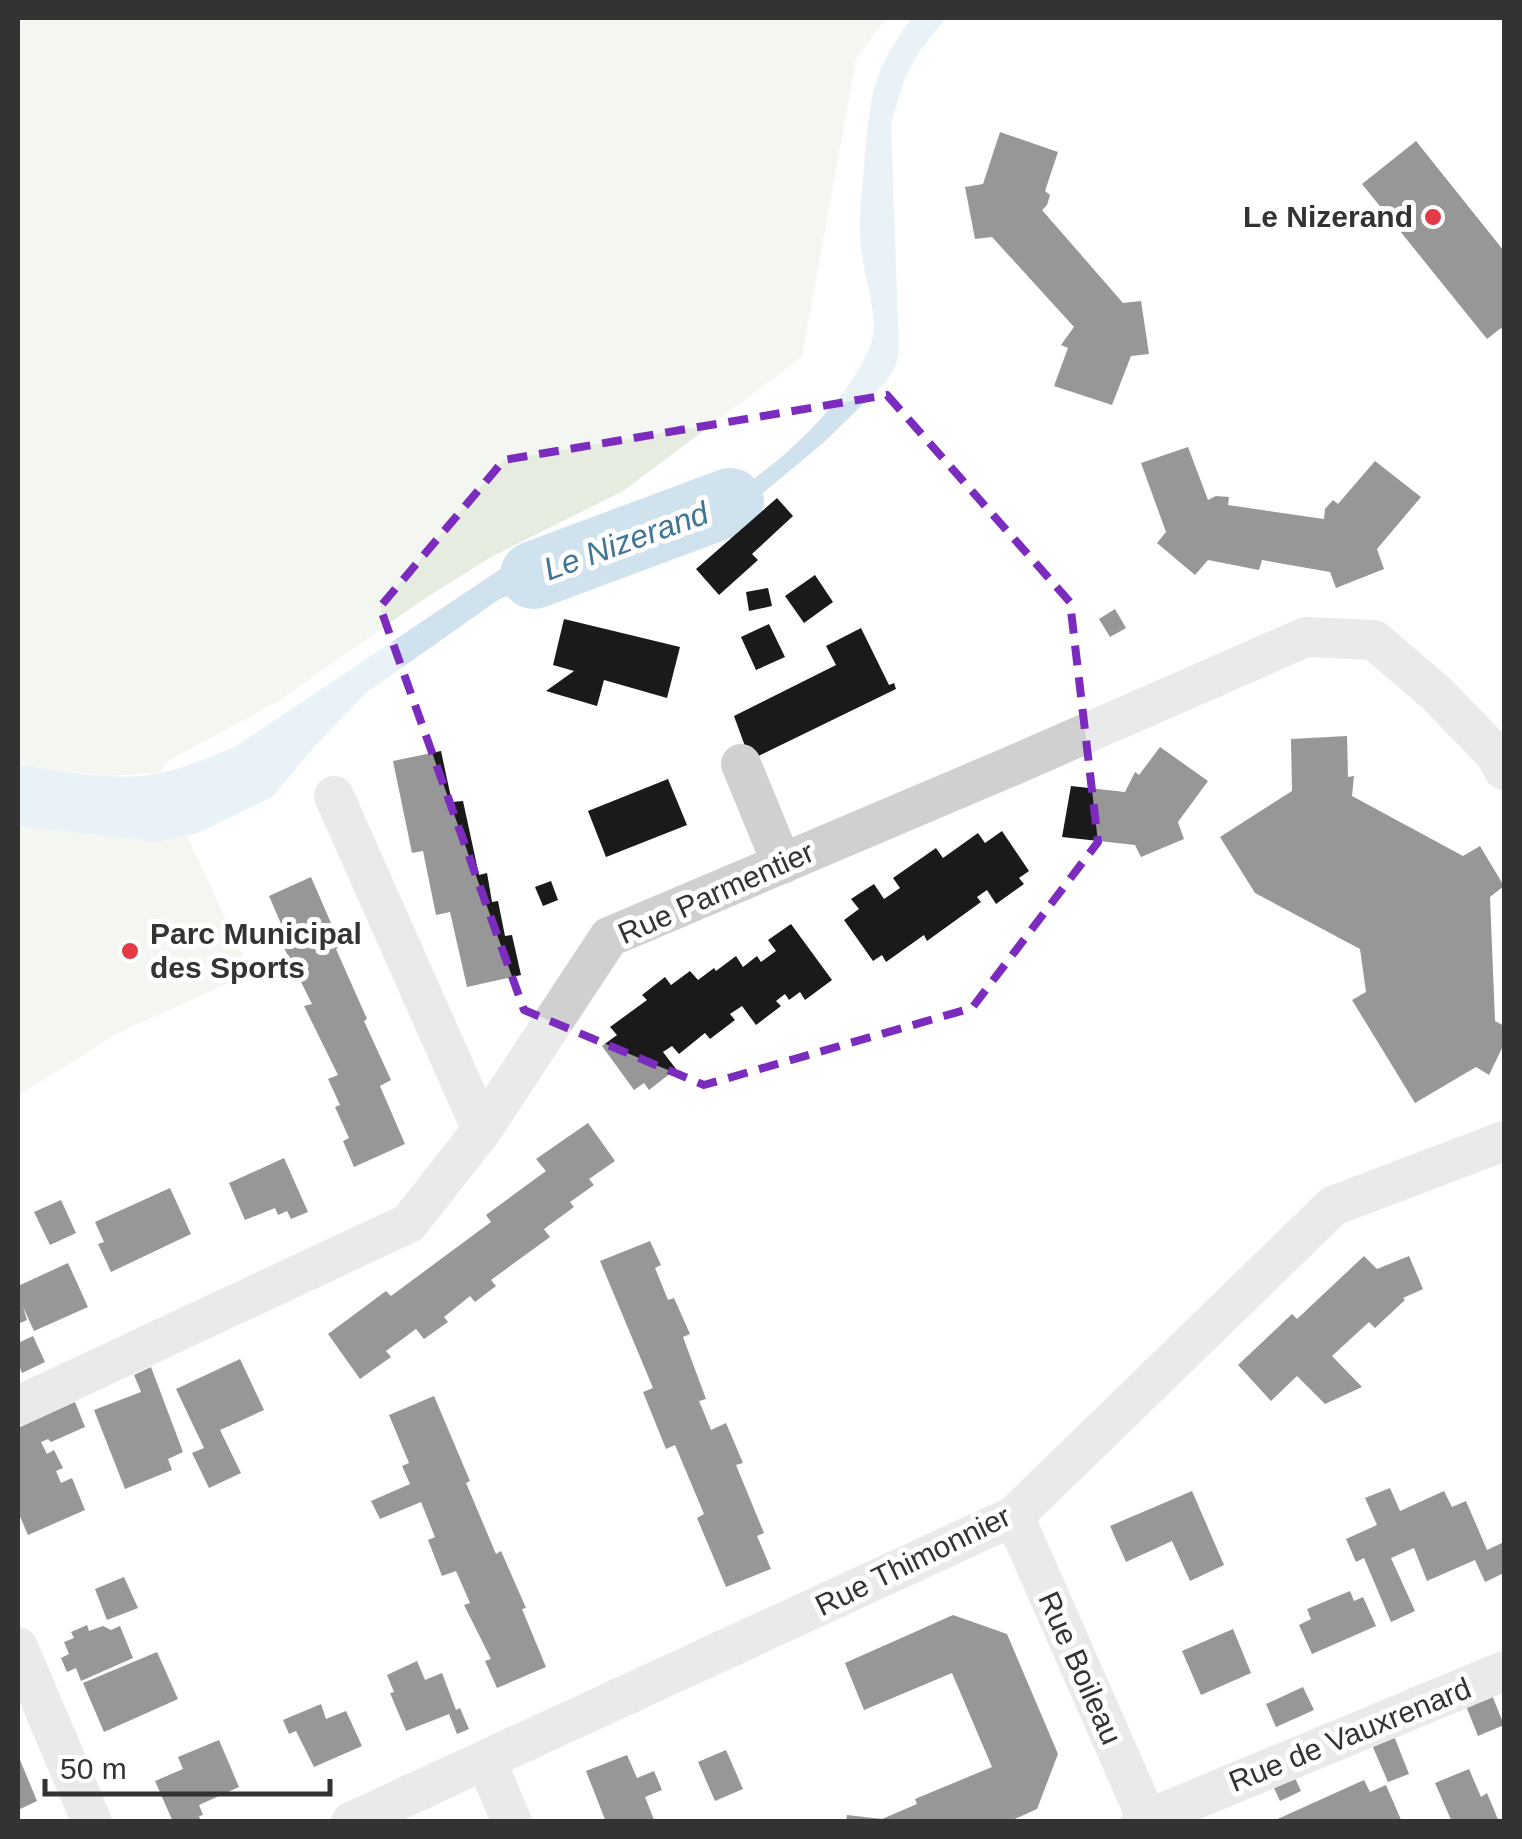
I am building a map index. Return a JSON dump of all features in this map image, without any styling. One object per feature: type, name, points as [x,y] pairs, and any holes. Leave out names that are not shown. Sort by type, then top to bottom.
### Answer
[{"type":"street","name":"Rue Parmentier","points":[[18,1406],[409,1223],[482,1130],[609,938],[1306,637],[1374,640],[1436,694],[1495,754],[1504,770]]},
{"type":"street","points":[[740,764],[782,864]]},
{"type":"street","points":[[334,796],[482,1130]]},
{"type":"street","name":"Rue Thimonnier","points":[[352,1822],[1014,1516],[1333,1206],[1504,1141]]},
{"type":"street","name":"Rue Boileau","points":[[1014,1516],[1144,1820]]},
{"type":"street","points":[[18,1646],[92,1822]]},
{"type":"street","name":"Rue de Vauxrenard","points":[[1144,1820],[1504,1672]]},
{"type":"street","points":[[486,1762],[512,1822]]},
{"type":"highlighted area","points":[[887,395],[1070,602],[1098,842],[972,1008],[704,1085],[524,1010],[380,607],[504,460]]},
{"type":"shaded area","points":[[18,18],[886,18],[856,59],[802,357],[623,491],[491,557],[277,702],[166,762],[160,773],[105,776],[18,765]]},
{"type":"shaded area","name":"Parc Municipal des Sports","points":[[18,826],[159,842],[187,836],[251,973],[116,1034],[18,1096]]},
{"type":"water","points":[[912,18],[946,18],[905,77],[891,124],[899,350],[896,366],[885,383],[822,444],[757,498],[650,550],[639,517],[711,499],[752,480],[797,443],[859,370],[874,326],[860,227],[871,105],[888,55]]},
{"type":"water","points":[[616,525],[629,558],[531,586],[498,600],[366,693],[272,797],[198,833],[159,842],[18,826],[18,765],[125,777],[161,773],[208,758],[236,746],[520,556]]},
{"type":"building","points":[[1000,132],[1058,152],[1045,191],[1050,195],[1042,210],[1123,303],[1141,301],[1149,354],[1131,356],[1112,405],[1054,386],[1068,348],[1061,345],[1074,327],[992,237],[975,239],[965,187],[983,184]]},
{"type":"building","name":"Le Nizerand","points":[[1416,141],[1504,251],[1504,332],[1501,328],[1487,339],[1362,184]]},
{"type":"building","points":[[1188,447],[1208,500],[1229,497],[1228,505],[1324,519],[1325,509],[1333,500],[1338,504],[1375,461],[1421,497],[1377,549],[1384,569],[1336,588],[1330,572],[1262,560],[1259,570],[1208,560],[1195,575],[1157,543],[1166,532],[1141,463]]},
{"type":"building","points":[[777,498],[793,516],[752,554],[758,560],[719,595],[696,569]]},
{"type":"building","points":[[815,575],[833,602],[804,623],[785,596]]},
{"type":"building","points":[[768,588],[772,606],[749,611],[746,592]]},
{"type":"building","points":[[1115,609],[1126,628],[1110,637],[1099,619]]},
{"type":"building","points":[[564,619],[680,647],[667,698],[604,680],[597,706],[546,691],[574,671],[553,665]]},
{"type":"building","points":[[769,624],[785,657],[756,670],[741,637]]},
{"type":"building","points":[[861,628],[889,685],[894,683],[896,689],[750,760],[734,716],[836,665],[826,646]]},
{"type":"building","points":[[1347,736],[1348,777],[1354,776],[1352,796],[1463,856],[1480,846],[1504,886],[1490,897],[1495,1021],[1504,1026],[1504,1044],[1489,1075],[1476,1067],[1415,1103],[1352,1000],[1366,992],[1360,949],[1255,893],[1220,837],[1292,791],[1291,739]]},
{"type":"building","points":[[1160,747],[1208,781],[1178,822],[1184,839],[1141,857],[1135,845],[1062,837],[1071,786],[1125,792],[1135,772],[1139,775]]},
{"type":"building","points":[[441,751],[452,802],[463,801],[479,875],[487,873],[492,902],[498,901],[505,936],[512,935],[521,975],[467,987],[450,912],[436,915],[423,851],[412,853],[393,761]]},
{"type":"building","points":[[668,779],[687,825],[606,857],[588,811]]},
{"type":"building","points":[[1002,831],[1029,871],[1019,878],[1024,884],[996,904],[987,890],[977,897],[981,902],[927,941],[924,935],[886,962],[882,955],[873,961],[844,920],[859,909],[851,899],[874,884],[884,899],[900,888],[893,878],[936,848],[943,858],[978,833],[985,843]]},
{"type":"building","points":[[311,877],[341,946],[336,949],[367,1019],[364,1021],[391,1080],[380,1086],[405,1144],[354,1167],[343,1141],[349,1138],[335,1107],[340,1105],[328,1079],[338,1075],[304,1006],[312,1004],[278,936],[285,933],[269,896]]},
{"type":"building","points":[[551,881],[558,900],[543,906],[535,887]]},
{"type":"building","points":[[791,924],[832,980],[805,1000],[800,992],[789,1000],[785,994],[776,1001],[781,1006],[756,1025],[742,1006],[730,1014],[735,1020],[710,1039],[705,1033],[679,1054],[672,1046],[663,1052],[676,1069],[649,1090],[644,1083],[634,1090],[602,1046],[617,1035],[610,1027],[647,1000],[642,995],[665,977],[671,985],[690,971],[698,980],[736,956],[743,967],[757,956],[761,962],[776,951],[768,940]]},
{"type":"building","points":[[588,1123],[615,1161],[589,1179],[594,1185],[570,1202],[574,1207],[544,1229],[550,1237],[491,1280],[496,1286],[475,1302],[470,1296],[444,1317],[448,1322],[424,1339],[416,1329],[386,1351],[391,1357],[360,1379],[328,1334],[386,1291],[391,1296],[491,1222],[486,1215],[546,1171],[536,1159]]},
{"type":"building","points":[[284,1158],[308,1212],[291,1219],[287,1211],[278,1215],[275,1208],[245,1220],[229,1183]]},
{"type":"building","points":[[170,1188],[191,1234],[111,1272],[98,1244],[104,1242],[95,1222]]},
{"type":"building","points":[[61,1200],[76,1233],[50,1245],[34,1212]]},
{"type":"building","points":[[650,1241],[661,1265],[655,1268],[668,1300],[674,1298],[690,1334],[683,1337],[706,1399],[699,1401],[711,1430],[726,1423],[743,1463],[736,1465],[764,1533],[757,1536],[771,1569],[726,1587],[697,1518],[704,1514],[675,1445],[666,1449],[643,1392],[653,1388],[600,1261]]},
{"type":"building","points":[[1364,1256],[1377,1269],[1409,1256],[1423,1289],[1403,1298],[1375,1328],[1369,1322],[1332,1356],[1362,1387],[1325,1404],[1297,1376],[1271,1401],[1238,1365],[1292,1314],[1297,1319]]},
{"type":"building","points":[[68,1263],[88,1307],[34,1331],[23,1307],[27,1320],[18,1324],[18,1286]]},
{"type":"building","points":[[33,1336],[45,1362],[22,1373],[18,1343]]},
{"type":"building","points":[[240,1359],[264,1410],[220,1430],[241,1473],[209,1488],[192,1453],[204,1448],[176,1389]]},
{"type":"building","points":[[151,1367],[183,1452],[168,1459],[172,1470],[125,1489],[94,1410],[141,1392],[134,1375]]},
{"type":"building","points":[[434,1396],[496,1554],[501,1551],[526,1608],[522,1609],[546,1667],[497,1688],[485,1661],[491,1659],[464,1605],[470,1603],[456,1571],[442,1576],[428,1540],[435,1537],[421,1502],[380,1519],[371,1501],[410,1484],[402,1466],[409,1463],[389,1415]]},
{"type":"building","points":[[75,1402],[85,1427],[51,1442],[41,1442],[47,1454],[54,1450],[63,1468],[56,1471],[61,1483],[72,1478],[85,1510],[28,1535],[18,1512],[18,1428]]},
{"type":"building","points":[[1390,1488],[1400,1511],[1444,1491],[1452,1507],[1466,1501],[1487,1550],[1504,1542],[1504,1573],[1485,1582],[1475,1560],[1427,1581],[1414,1548],[1391,1558],[1415,1611],[1391,1622],[1364,1558],[1356,1562],[1346,1539],[1377,1525],[1365,1498]]},
{"type":"building","points":[[1192,1491],[1224,1565],[1190,1581],[1172,1541],[1126,1562],[1110,1526]]},
{"type":"building","points":[[124,1577],[138,1608],[107,1620],[95,1589]]},
{"type":"building","points":[[1350,1591],[1354,1601],[1363,1597],[1376,1626],[1312,1654],[1299,1625],[1311,1619],[1307,1609]]},
{"type":"building","points":[[953,1615],[1007,1634],[1058,1754],[1037,1809],[1008,1822],[846,1822],[847,1815],[882,1819],[917,1804],[915,1799],[992,1767],[952,1673],[864,1710],[845,1663]]},
{"type":"building","points":[[87,1625],[89,1631],[120,1626],[133,1658],[81,1681],[76,1668],[67,1672],[61,1658],[69,1654],[64,1642],[74,1638],[71,1632]]},
{"type":"building","points":[[1233,1629],[1251,1673],[1201,1695],[1182,1651]]},
{"type":"building","points":[[157,1652],[178,1699],[104,1732],[83,1683]]},
{"type":"building","points":[[417,1661],[425,1680],[442,1673],[456,1710],[460,1708],[469,1729],[457,1734],[449,1714],[406,1731],[387,1675]]},
{"type":"building","points":[[1303,1687],[1314,1710],[1276,1727],[1266,1704]]},
{"type":"building","points":[[1492,1695],[1504,1725],[1478,1736],[1466,1706]]},
{"type":"building","points":[[321,1704],[326,1719],[346,1711],[362,1746],[314,1767],[296,1731],[289,1734],[283,1720]]},
{"type":"building","points":[[1394,1736],[1409,1774],[1388,1782],[1372,1745]]},
{"type":"building","points":[[219,1740],[239,1787],[199,1805],[201,1822],[173,1822],[155,1781],[183,1769],[178,1757]]},
{"type":"building","points":[[726,1750],[743,1789],[715,1801],[698,1762]]},
{"type":"building","points":[[18,1755],[37,1801],[18,1810]]},
{"type":"building","points":[[627,1755],[637,1778],[654,1771],[662,1790],[645,1797],[655,1822],[606,1822],[586,1771]]},
{"type":"building","points":[[1469,1769],[1481,1797],[1487,1793],[1499,1822],[1452,1822],[1435,1783]]},
{"type":"building","points":[[1295,1778],[1301,1791],[1280,1801],[1274,1788]]},
{"type":"building","points":[[1364,1780],[1370,1792],[1386,1785],[1402,1822],[1271,1822]]},
{"type":"waterway","name":"Le Nizerand","points":[[534,575],[730,502]]},
{"type":"place","name":"Le Nizerand","points":[[1433,217]]},
{"type":"place","name":"Parc Municipal des Sports","points":[[130,951]]}]
